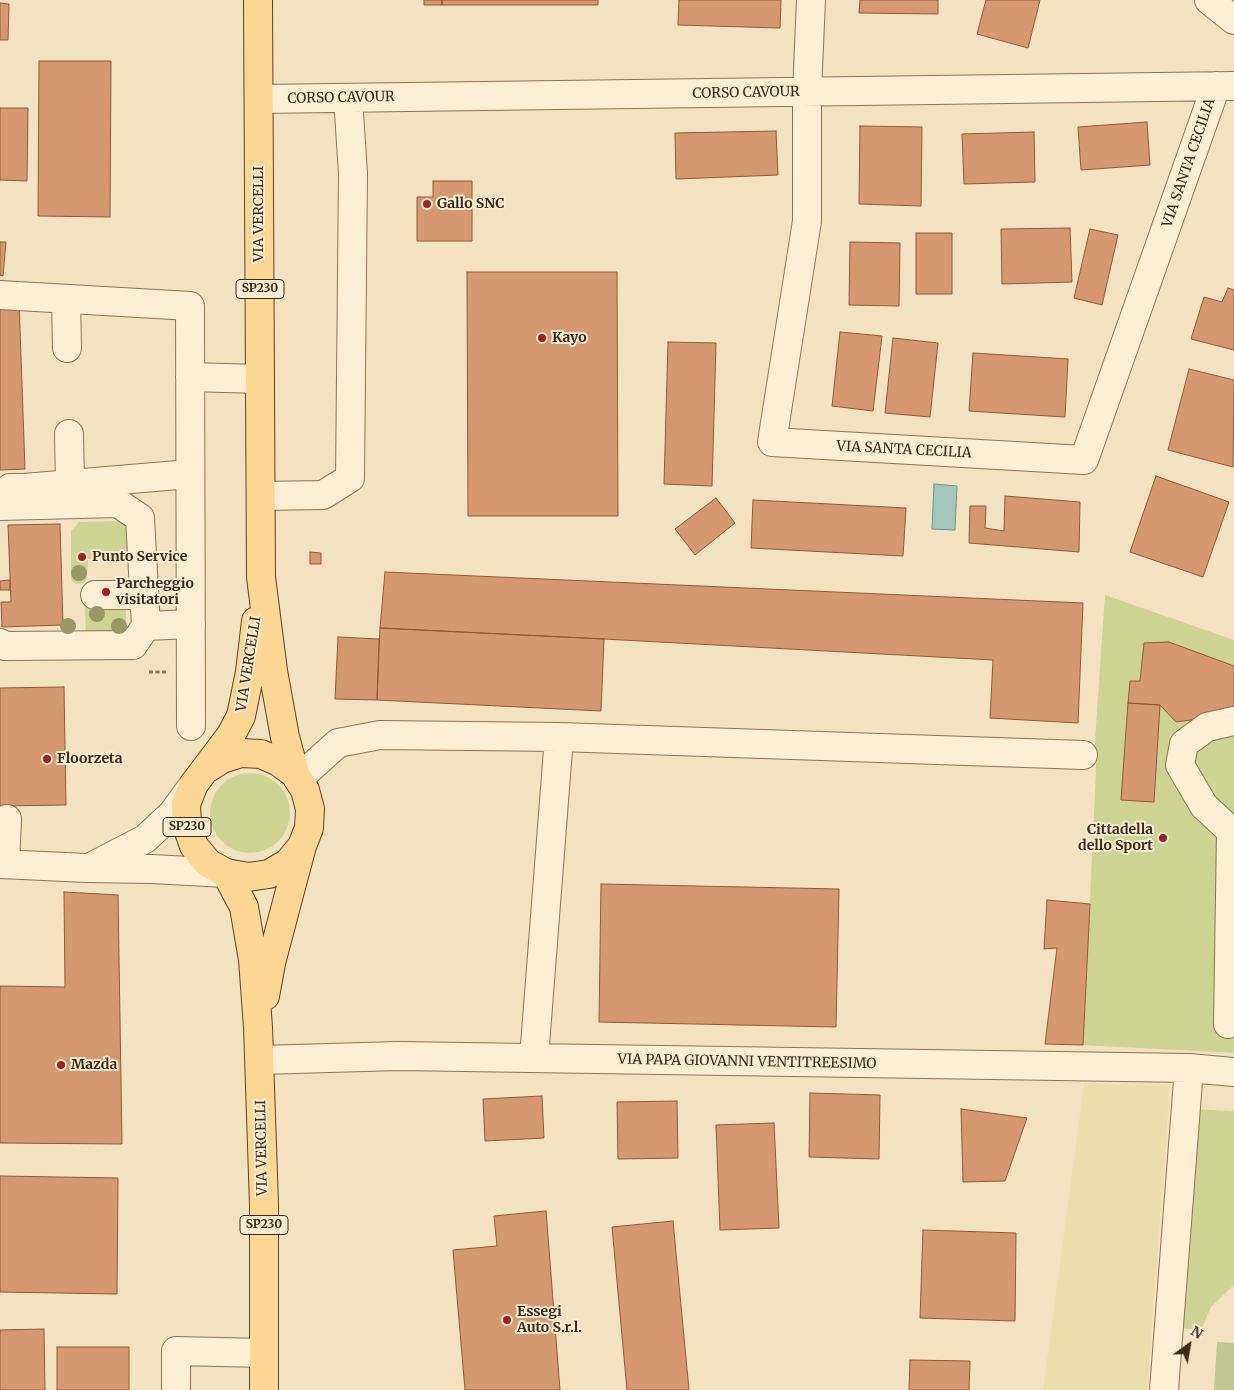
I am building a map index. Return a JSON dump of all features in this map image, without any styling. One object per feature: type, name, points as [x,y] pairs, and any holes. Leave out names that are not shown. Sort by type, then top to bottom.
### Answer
[{"type":"main road","name":"VIA VERCELLI","points":[[258,0],[261,577],[250,672],[241,716],[231,735],[200,777],[186,804],[187,826],[194,846],[208,863],[226,873],[248,877],[269,874],[288,863],[302,846]]},
{"type":"main road","name":"VIA VERCELLI","points":[[258,1027],[271,963],[302,846],[309,828],[310,809],[305,790],[296,777],[285,737],[272,671],[261,577]]},
{"type":"main road","points":[[200,777],[222,758],[241,753],[261,754],[279,762],[296,777]]},
{"type":"main road","name":"VIA VERCELLI","points":[[226,873],[244,907],[254,960],[260,1060],[264,1204],[264,1390]]},
{"type":"street","name":"VIA SANTA CECILIA","points":[[812,0],[807,92],[807,221],[772,442],[1084,460],[1225,86]]},
{"type":"street","points":[[1210,0],[1234,20]]},
{"type":"street","name":"CORSO CAVOUR","points":[[259,99],[1225,86]]},
{"type":"street","points":[[261,496],[323,495],[350,478],[354,173],[348,98]]},
{"type":"street","points":[[0,295],[190,306],[191,726]]},
{"type":"street","points":[[66,299],[68,348]]},
{"type":"street","points":[[190,377],[260,379]]},
{"type":"street","points":[[70,434],[70,484]]},
{"type":"street","points":[[0,488],[24,488],[190,474]]},
{"type":"street","points":[[0,506],[118,503],[140,518],[146,626],[133,645],[6,646],[0,643]]},
{"type":"street","points":[[95,595],[144,595]]},
{"type":"street","points":[[146,626],[191,624]]},
{"type":"street","points":[[1228,1024],[1231,832],[1204,806],[1180,765],[1184,744],[1207,727],[1234,721]]},
{"type":"street","points":[[296,777],[338,743],[380,735],[559,737],[1083,755]]},
{"type":"street","points":[[534,1058],[559,737]]},
{"type":"street","points":[[87,868],[145,839],[172,814],[200,777]]},
{"type":"street","points":[[7,819],[2,864],[226,873]]},
{"type":"street","name":"VIA PAPA GIOVANNI VENTITREESIMO","points":[[260,1060],[398,1056],[1189,1068],[1234,1072]]},
{"type":"street","points":[[1164,1390],[1189,1068]]},
{"type":"street","points":[[176,1390],[176,1351],[264,1353]]},
{"type":"shaded area","points":[[1084,1083],[1170,1086],[1147,1390],[1043,1390]]},
{"type":"green space","points":[[122,521],[130,526],[133,556],[121,560],[88,559],[87,578],[84,583],[75,584],[71,579],[71,531],[79,522]]},
{"type":"green space","name":"Cittadella dello Sport","points":[[1105,595],[1234,640],[1234,1053],[1083,1045],[1096,772],[1095,740]]},
{"type":"green space","points":[[126,606],[126,635],[86,636],[85,607]]},
{"type":"green space","points":[[250,773],[265,776],[278,785],[287,798],[290,813],[287,828],[278,841],[265,850],[250,853],[235,850],[222,841],[213,828],[210,813],[213,798],[222,785],[235,776]]},
{"type":"green space","points":[[1194,1109],[1234,1111],[1234,1285],[1211,1307],[1201,1330],[1179,1328]]},
{"type":"green space","points":[[1217,1342],[1234,1343],[1234,1390],[1214,1390]]},
{"type":"water","points":[[934,484],[957,486],[955,530],[932,529]]},
{"type":"building","points":[[424,0],[442,0],[442,5],[424,5]]},
{"type":"building","points":[[442,0],[598,0],[598,5],[442,5]]},
{"type":"building","points":[[679,0],[781,0],[780,28],[678,25]]},
{"type":"building","points":[[860,0],[938,0],[938,14],[859,13]]},
{"type":"building","points":[[986,0],[1040,0],[1028,48],[977,34]]},
{"type":"building","points":[[0,3],[9,4],[8,40],[0,40]]},
{"type":"building","points":[[39,61],[111,61],[110,217],[38,216]]},
{"type":"building","points":[[0,108],[28,108],[27,181],[0,180]]},
{"type":"building","points":[[1147,122],[1150,165],[1081,170],[1078,127]]},
{"type":"building","points":[[860,126],[922,127],[921,206],[859,204]]},
{"type":"building","points":[[776,131],[778,175],[676,179],[675,133]]},
{"type":"building","points":[[1034,132],[1035,182],[964,184],[962,134]]},
{"type":"building","points":[[433,181],[472,181],[472,241],[417,241],[417,197],[433,197]]},
{"type":"building","points":[[1070,228],[1072,282],[1002,284],[1001,229]]},
{"type":"building","points":[[1090,229],[1118,235],[1102,305],[1074,298]]},
{"type":"building","points":[[916,233],[952,233],[952,294],[916,294]]},
{"type":"building","points":[[0,242],[6,242],[3,276],[0,275]]},
{"type":"building","points":[[850,242],[900,243],[899,306],[849,305]]},
{"type":"building","points":[[467,272],[617,272],[618,516],[468,516]]},
{"type":"building","points":[[1228,288],[1234,290],[1234,350],[1191,339],[1204,297],[1222,302]]},
{"type":"building","points":[[19,301],[25,469],[0,470],[0,302]]},
{"type":"building","points":[[840,332],[882,336],[873,411],[832,406]]},
{"type":"building","points":[[893,338],[938,343],[930,417],[885,413]]},
{"type":"building","points":[[668,342],[716,343],[712,486],[664,484]]},
{"type":"building","points":[[973,353],[1068,359],[1065,417],[969,411]]},
{"type":"building","points":[[1189,369],[1234,380],[1233,467],[1168,450]]},
{"type":"building","points":[[1156,476],[1229,502],[1203,577],[1130,552]]},
{"type":"building","points":[[1005,496],[1080,502],[1079,552],[969,543],[970,506],[986,506],[985,528],[1004,531]]},
{"type":"building","points":[[716,498],[735,523],[695,555],[675,529]]},
{"type":"building","points":[[753,500],[906,508],[903,556],[751,548]]},
{"type":"building","points":[[60,524],[63,625],[2,627],[1,602],[11,602],[8,525]]},
{"type":"building","points":[[310,552],[321,553],[321,564],[310,564]]},
{"type":"building","points":[[385,572],[1083,603],[1078,723],[990,718],[993,660],[380,628]]},
{"type":"building","points":[[10,580],[10,590],[0,590],[0,581]]},
{"type":"building","points":[[380,628],[604,639],[601,711],[377,700]]},
{"type":"building","points":[[338,637],[379,639],[377,700],[335,699]]},
{"type":"building","points":[[1169,642],[1234,666],[1234,714],[1176,722],[1160,705],[1128,703],[1130,681],[1140,681],[1144,643]]},
{"type":"building","points":[[64,687],[66,805],[0,806],[0,688]]},
{"type":"building","points":[[1128,703],[1160,705],[1154,802],[1121,800]]},
{"type":"building","points":[[601,884],[839,889],[836,1027],[599,1022]]},
{"type":"building","name":"Mazda","points":[[64,892],[118,895],[122,1144],[0,1143],[0,986],[65,987]]},
{"type":"building","points":[[1047,900],[1090,904],[1083,1045],[1045,1044],[1057,948],[1044,949]]},
{"type":"building","points":[[810,1093],[880,1095],[879,1159],[809,1157]]},
{"type":"building","points":[[542,1096],[544,1138],[485,1141],[483,1099]]},
{"type":"building","points":[[677,1101],[678,1158],[618,1159],[617,1102]]},
{"type":"building","points":[[961,1109],[1027,1118],[1005,1181],[963,1182]]},
{"type":"building","points":[[774,1123],[779,1228],[720,1230],[716,1125]]},
{"type":"building","points":[[0,1176],[118,1178],[117,1294],[0,1292]]},
{"type":"building","name":"Essegi Auto S.r.l.","points":[[546,1211],[560,1390],[465,1390],[453,1250],[497,1246],[494,1216]]},
{"type":"building","points":[[673,1221],[689,1390],[627,1390],[612,1227]]},
{"type":"building","points":[[923,1230],[1016,1233],[1015,1321],[920,1318]]},
{"type":"building","points":[[44,1329],[45,1390],[0,1390],[0,1330]]},
{"type":"building","points":[[57,1347],[129,1347],[129,1390],[57,1390]]},
{"type":"building","points":[[910,1360],[970,1361],[969,1390],[909,1390]]},
{"type":"place","name":"Gallo SNC","points":[[427,204]]},
{"type":"place","name":"Kayo","points":[[542,338]]},
{"type":"place","name":"Punto Service","points":[[82,557]]},
{"type":"place","name":"Parcheggio visitatori","points":[[106,592]]},
{"type":"place","name":"Floorzeta","points":[[47,759]]},
{"type":"place","name":"Cittadella dello Sport","points":[[1163,838]]},
{"type":"place","name":"Mazda","points":[[61,1065]]},
{"type":"place","name":"Essegi Auto S.r.l.","points":[[507,1320]]}]
